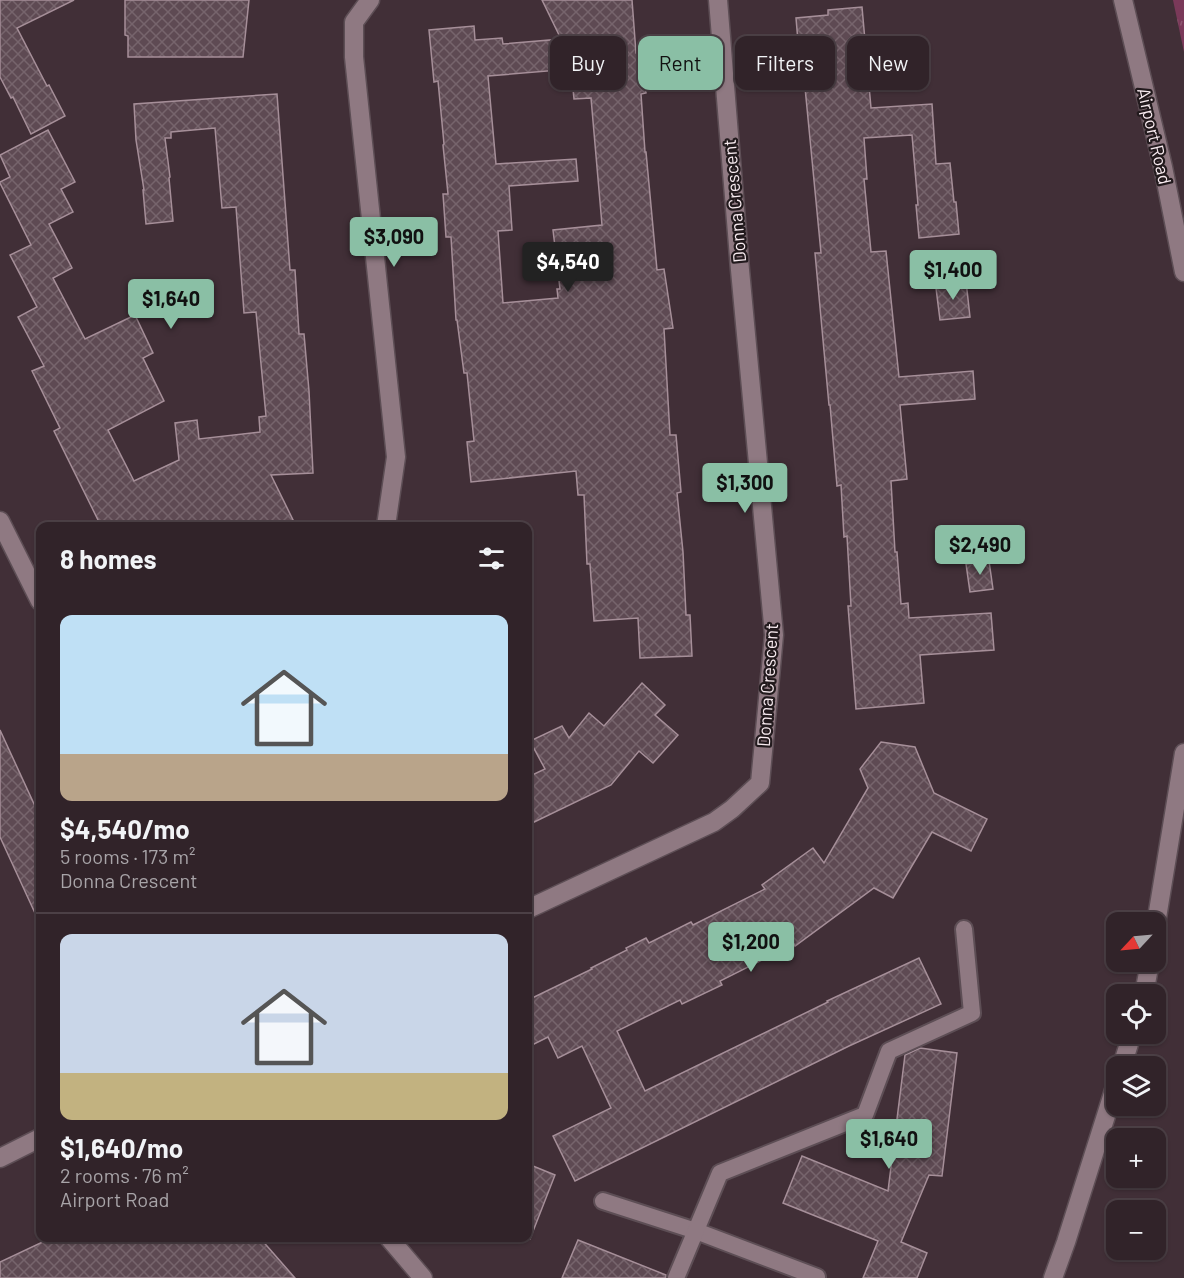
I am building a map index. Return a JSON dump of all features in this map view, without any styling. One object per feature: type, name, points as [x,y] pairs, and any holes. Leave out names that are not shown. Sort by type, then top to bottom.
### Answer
[{"type":"street","points":[[370,0],[354,22],[354,57],[396,457],[387,522]]},
{"type":"street","name":"Donna Crescent","points":[[532,907],[714,822],[760,783],[774,635],[740,270],[718,0]]},
{"type":"street","name":"Airport Road","points":[[1123,0],[1163,167],[1184,272]]},
{"type":"street","points":[[0,521],[36,593]]},
{"type":"street","points":[[1158,912],[1184,753]]},
{"type":"street","points":[[1053,1278],[1106,1115]]},
{"type":"street","points":[[0,1158],[36,1140]]},
{"type":"street","points":[[392,1242],[423,1278]]},
{"type":"lane","points":[[676,1278],[720,1173],[865,1115],[889,1052],[972,1013],[964,929]]},
{"type":"lane","points":[[603,1201],[696,1231],[817,1277]]},
{"type":"green space","points":[[1173,0],[1184,0],[1184,52]]},
{"type":"building","points":[[0,0],[74,0],[17,28],[65,116],[31,134],[13,97],[11,98],[0,77]]},
{"type":"building","points":[[125,0],[249,0],[243,57],[128,57],[128,36],[125,35]]},
{"type":"building","points":[[542,0],[632,0],[636,53],[638,53],[638,90],[646,90],[646,93],[641,94],[657,270],[664,269],[673,328],[664,329],[670,435],[676,435],[681,492],[677,493],[686,615],[690,615],[692,656],[640,658],[638,618],[594,621],[590,564],[587,564],[584,495],[578,495],[576,471],[471,482],[467,442],[474,441],[467,373],[464,373],[456,320],[451,237],[446,237],[443,194],[448,194],[444,144],[438,81],[434,82],[429,30],[474,26],[475,40],[502,38],[503,44],[550,40],[550,71],[488,76],[496,164],[576,159],[578,181],[509,186],[512,230],[498,231],[503,303],[558,298],[557,289],[560,289],[553,230],[602,225],[591,98],[574,99],[573,90],[626,90],[626,36],[560,36]]},
{"type":"building","points":[[862,7],[865,36],[847,36],[847,90],[869,90],[871,108],[932,104],[936,164],[950,163],[954,202],[956,202],[959,234],[919,238],[912,135],[864,138],[867,179],[864,179],[871,252],[886,251],[899,377],[973,371],[975,399],[900,405],[907,479],[891,481],[901,604],[908,603],[909,618],[991,613],[994,650],[920,655],[924,703],[856,709],[848,606],[851,606],[847,536],[844,537],[841,485],[837,486],[829,405],[815,253],[821,253],[805,90],[835,90],[835,36],[798,36],[796,18],[828,15],[828,10]]},
{"type":"building","points":[[277,94],[290,270],[295,270],[299,334],[304,334],[313,473],[271,475],[294,522],[99,522],[54,431],[60,428],[32,371],[44,366],[18,317],[37,307],[10,255],[31,245],[0,183],[10,177],[0,155],[48,130],[75,182],[61,189],[73,212],[49,224],[72,268],[53,278],[85,339],[135,315],[153,353],[143,358],[164,401],[108,430],[134,481],[179,460],[175,423],[197,420],[199,439],[260,432],[259,417],[266,416],[256,312],[244,313],[236,207],[222,208],[215,128],[171,132],[171,138],[165,138],[173,221],[146,224],[134,104]]},
{"type":"building","points":[[966,281],[970,317],[940,320],[936,288],[941,288],[941,284]]},
{"type":"building","points":[[989,561],[993,589],[970,592],[966,564]]},
{"type":"building","points":[[642,683],[665,705],[655,715],[678,735],[653,763],[639,751],[611,785],[532,823],[532,775],[545,769],[532,745],[532,740],[562,726],[569,738],[589,713],[604,726]]},
{"type":"building","points":[[0,730],[36,808],[36,915],[0,837]]},
{"type":"building","points":[[881,742],[915,747],[934,793],[987,819],[971,851],[932,832],[893,898],[874,888],[795,946],[794,944],[720,981],[722,985],[682,1004],[680,1000],[617,1031],[645,1091],[919,958],[941,1004],[849,1046],[575,1181],[553,1136],[611,1108],[582,1046],[558,1058],[548,1037],[532,1045],[532,998],[592,969],[646,938],[649,943],[691,922],[693,925],[765,889],[762,885],[813,848],[824,863],[868,788],[860,769]]},
{"type":"building","points":[[920,1048],[957,1053],[942,1176],[929,1175],[901,1242],[927,1253],[917,1278],[863,1278],[878,1241],[783,1203],[802,1156],[888,1191],[905,1055]]},
{"type":"building","points":[[532,1166],[555,1175],[532,1234]]},
{"type":"building","points":[[578,1240],[666,1275],[666,1278],[562,1278]]},
{"type":"building","points":[[42,1242],[264,1242],[295,1278],[0,1278],[0,1262]]}]
